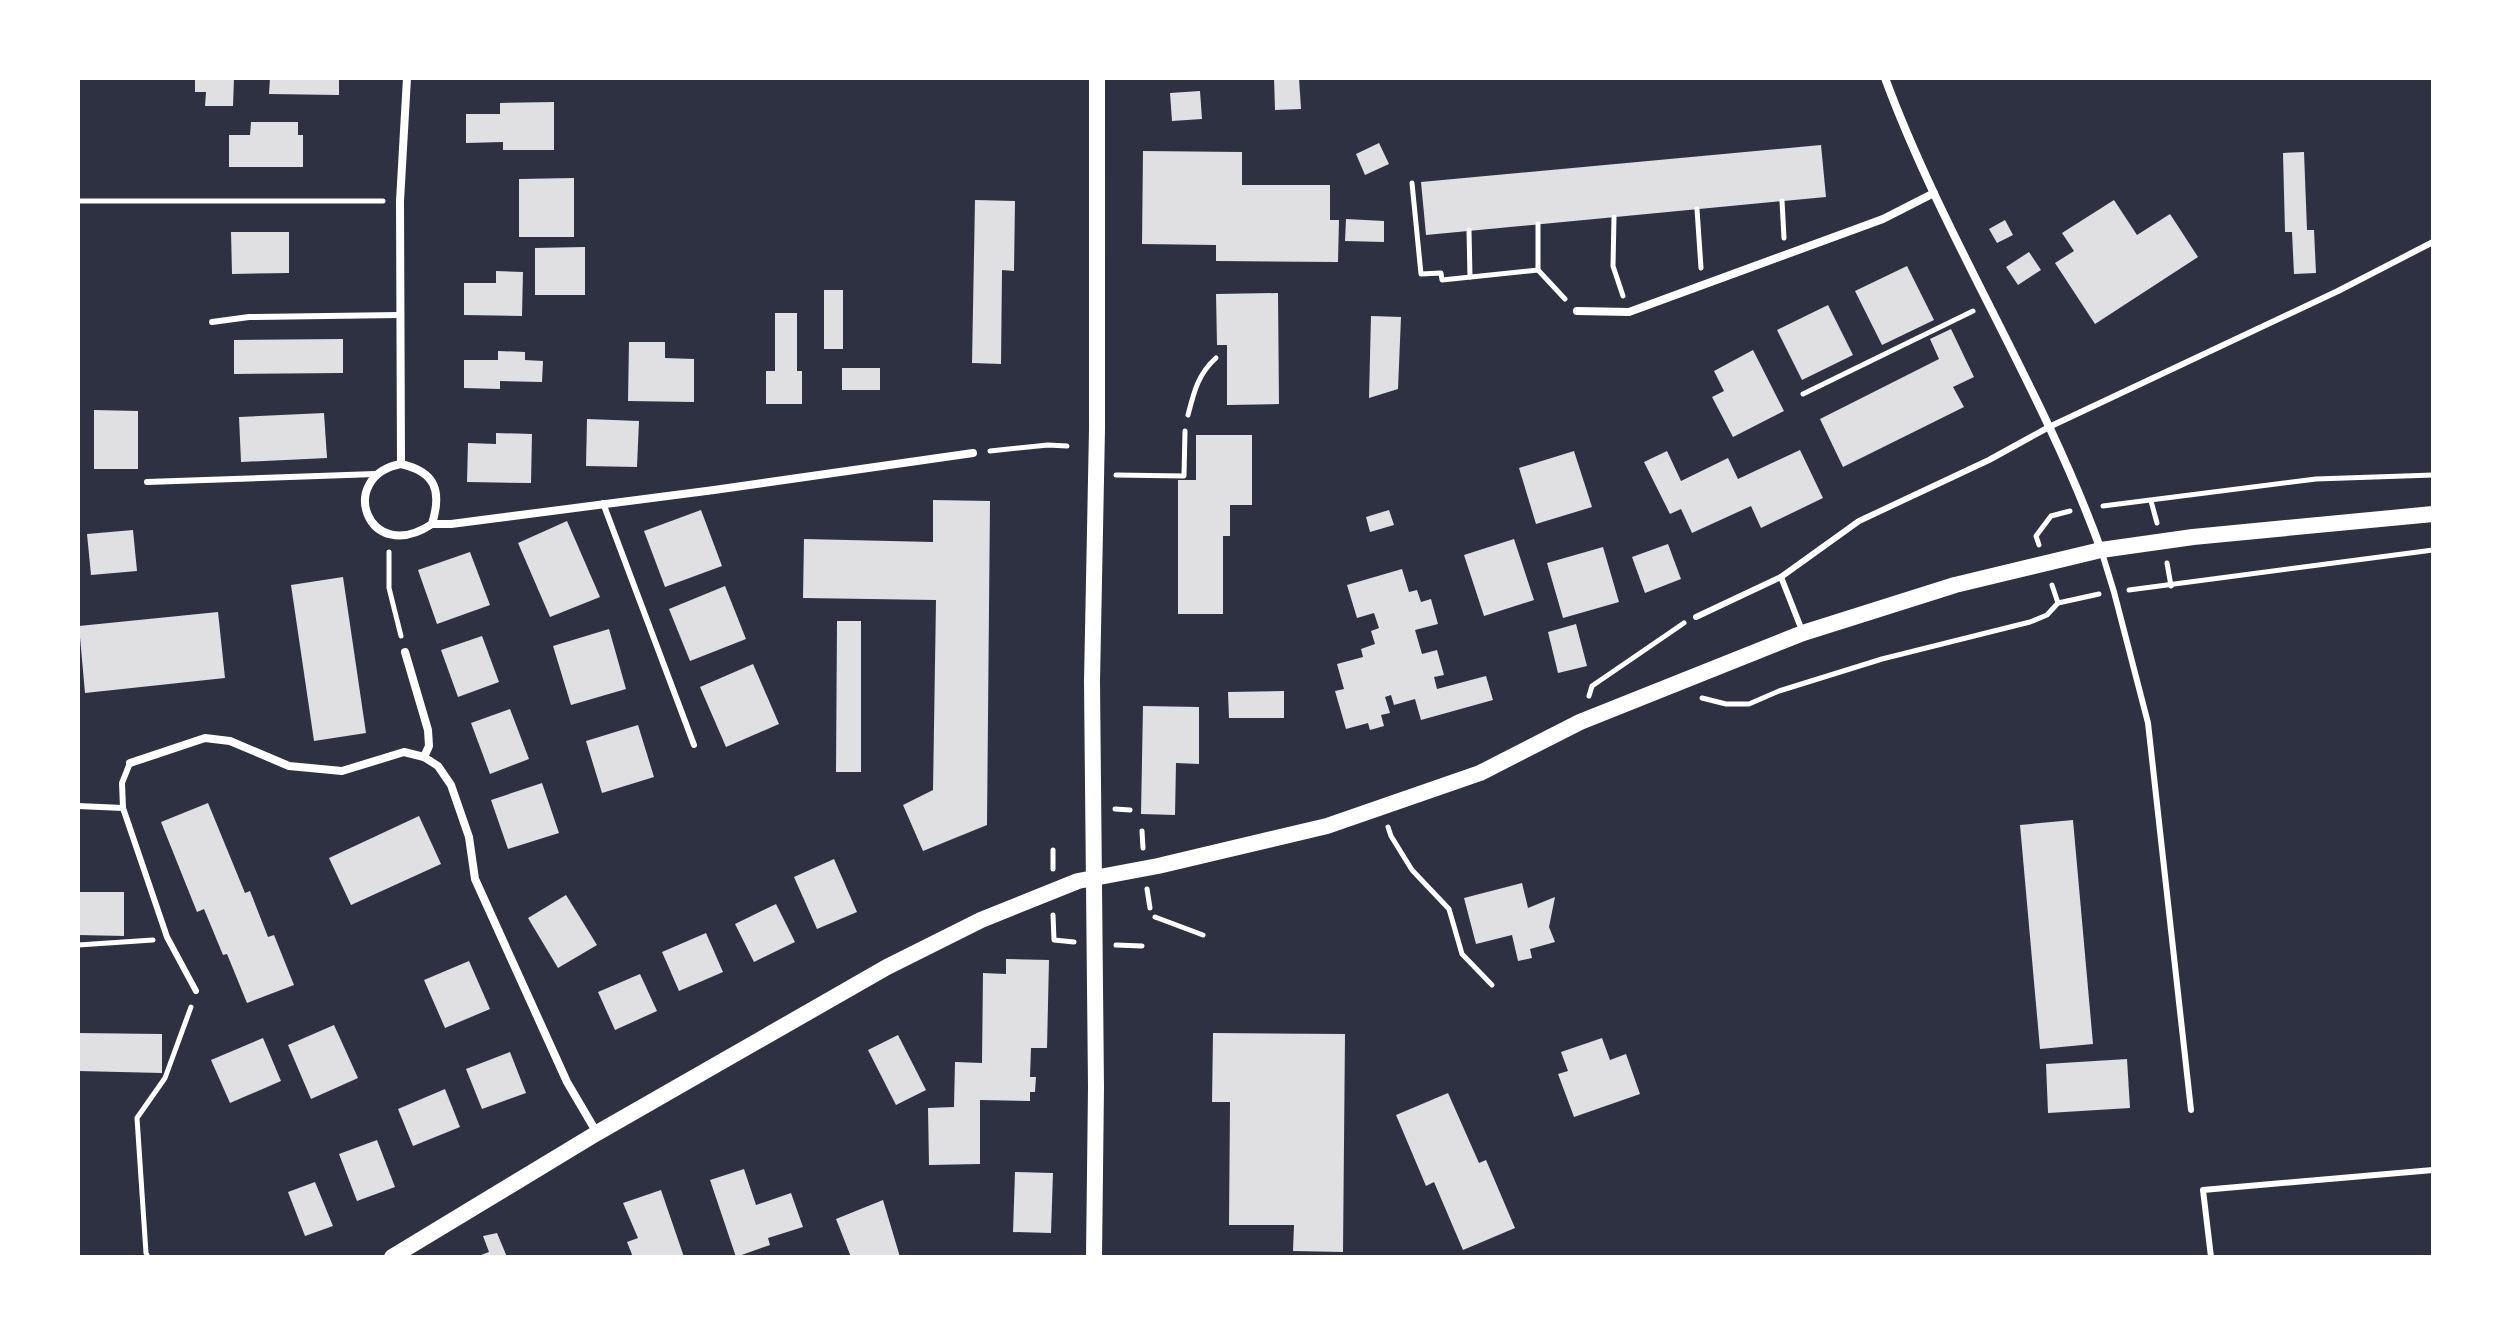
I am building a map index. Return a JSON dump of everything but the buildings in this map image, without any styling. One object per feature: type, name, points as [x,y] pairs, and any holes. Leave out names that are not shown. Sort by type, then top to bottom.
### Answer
[{"type":"main road","points":[[1094,1257],[1096,1087],[1092,682],[1097,78]]},
{"type":"main road","points":[[392,1257],[597,1133],[927,945],[1078,881],[1158,866],[1327,826],[1480,773],[1580,722],[1803,633],[1955,585],[2101,550],[2193,537],[2433,514]]},
{"type":"street","points":[[401,464],[400,201],[407,78]]},
{"type":"street","points":[[1885,78],[1934,193],[2049,427],[2086,508],[2101,550]]},
{"type":"street","points":[[1577,311],[1629,312],[1883,219],[1934,193]]},
{"type":"street","points":[[432,524],[437,505],[436,490],[430,477],[418,468],[401,464],[388,466],[375,474],[367,487],[365,503],[369,518],[379,530],[394,536],[413,535],[432,524],[714,490],[973,453]]},
{"type":"street","points":[[405,652],[428,730],[429,746],[424,757]]},
{"type":"street","points":[[130,763],[205,738],[230,741],[289,766],[342,771],[404,752],[424,757],[438,766],[451,785],[469,837],[475,879],[567,1082],[597,1133]]},
{"type":"lane","points":[[1696,617],[1781,577],[1859,521],[1989,460],[2049,427],[2312,304],[2433,242]]},
{"type":"lane","points":[[212,322],[249,317],[400,315]]},
{"type":"lane","points":[[147,482],[375,474]]},
{"type":"lane","points":[[603,503],[694,745]]},
{"type":"lane","points":[[2101,550],[2148,723],[2191,1110]]},
{"type":"lane","points":[[1781,577],[1803,633]]},
{"type":"lane","points":[[130,763],[122,783],[123,808],[167,937],[196,991]]},
{"type":"lane","points":[[78,806],[123,808]]},
{"type":"lane","points":[[2211,1257],[2203,1190],[2433,1170]]},
{"type":"path","points":[[1412,183],[1421,274],[1441,273],[1442,280],[1538,270]]},
{"type":"path","points":[[78,201],[400,201]]},
{"type":"path","points":[[1782,201],[1784,255]]},
{"type":"path","points":[[1697,209],[1701,285]]},
{"type":"path","points":[[1614,217],[1613,266],[1629,312]]},
{"type":"path","points":[[1538,224],[1538,270],[1577,311]]},
{"type":"path","points":[[1469,230],[1470,277]]},
{"type":"path","points":[[1803,394],[1988,303]]},
{"type":"path","points":[[1188,415],[1203,370],[1216,358]]},
{"type":"path","points":[[1095,474],[1184,476],[1185,431]]},
{"type":"path","points":[[973,453],[1048,445],[1067,446]]},
{"type":"path","points":[[2046,563],[2036,536],[2051,516],[2086,508],[2316,479],[2433,475]]},
{"type":"path","points":[[394,536],[389,544],[389,588],[405,652]]},
{"type":"path","points":[[1667,687],[1726,704],[1749,704],[1869,662],[2030,622],[2047,615],[2058,603],[2114,592],[2433,550]]},
{"type":"path","points":[[1580,722],[1592,686],[1671,630],[1696,617]]},
{"type":"path","points":[[1382,807],[1391,836],[1412,870],[1449,909],[1462,954],[1492,985]]},
{"type":"path","points":[[1155,917],[1203,935]]},
{"type":"path","points":[[78,945],[145,942]]},
{"type":"path","points":[[148,1257],[142,1214],[137,1118],[165,1078],[196,991]]}]
